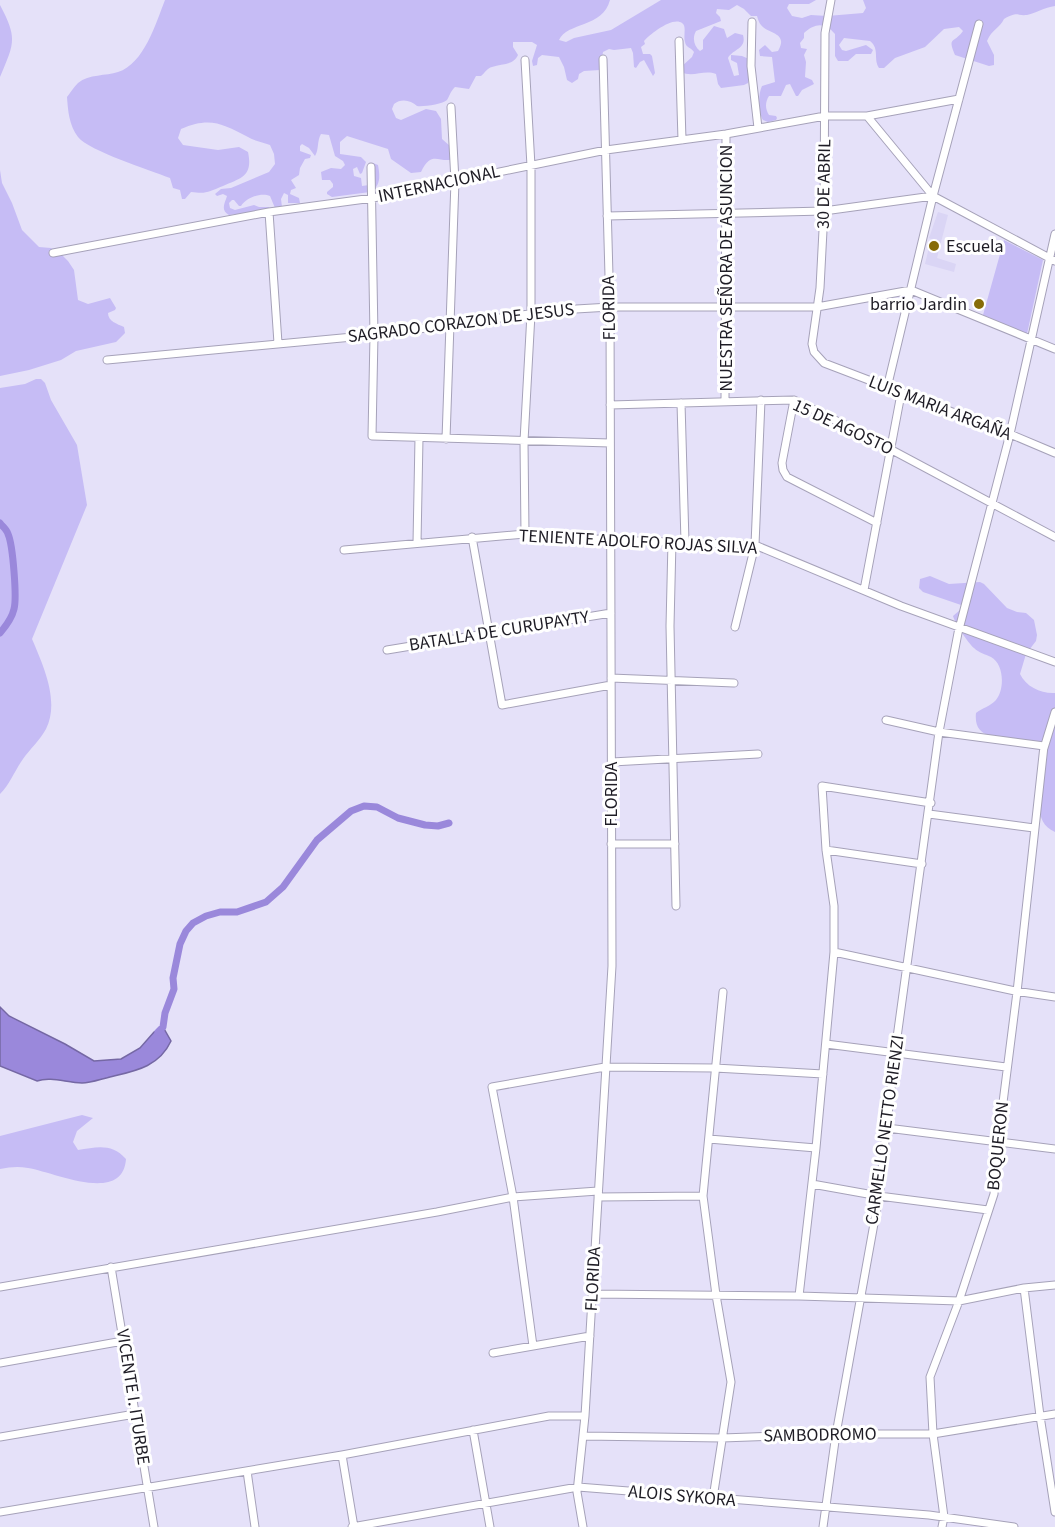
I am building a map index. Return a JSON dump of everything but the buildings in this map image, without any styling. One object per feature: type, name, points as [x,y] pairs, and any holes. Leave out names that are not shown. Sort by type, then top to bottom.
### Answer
[{"type":"street","name":"30 DE ABRIL","points":[[824,363],[814,352],[812,344],[820,288],[824,211],[825,33],[831,0]]},
{"type":"street","points":[[752,22],[751,66],[758,128]]},
{"type":"street","points":[[887,388],[933,196],[979,24]]},
{"type":"street","points":[[679,40],[682,140]]},
{"type":"street","name":"FLORIDA","points":[[583,1527],[578,1488],[584,1436],[612,966],[610,308],[603,59]]},
{"type":"street","points":[[525,60],[531,166],[531,314],[524,441],[525,534]]},
{"type":"street","name":"INTERNACIONAL","points":[[53,253],[269,212],[373,198],[606,150],[726,134],[825,116],[867,116],[959,99]]},
{"type":"street","points":[[446,439],[455,181],[451,107]]},
{"type":"street","points":[[867,116],[933,196],[1052,259]]},
{"type":"street","name":"NUESTRA SEÑORA DE ASUNCION","points":[[725,402],[726,134]]},
{"type":"street","points":[[371,167],[374,335],[372,436],[610,443]]},
{"type":"street","points":[[607,216],[824,211],[933,196]]},
{"type":"street","points":[[269,212],[278,343]]},
{"type":"street","name":"CARMELLO NETTO RIENZI","points":[[823,1527],[836,1434],[879,1196],[895,1052],[939,732],[959,628],[1010,434],[1052,259],[1055,234]]},
{"type":"street","points":[[911,290],[1055,348]]},
{"type":"street","name":"SAGRADO CORAZON DE JESUS","points":[[107,360],[374,335],[559,310],[725,306],[817,307],[911,290]]},
{"type":"street","name":"LUIS MARIA ARGAÑA","points":[[824,363],[1055,453]]},
{"type":"street","points":[[864,590],[902,394]]},
{"type":"street","name":"NUESTRA SEÑORA DE ASUNCION","points":[[735,627],[755,545],[761,400]]},
{"type":"street","points":[[794,400],[782,463],[787,477],[877,523]]},
{"type":"street","name":"15 DE AGOSTO","points":[[610,405],[794,400],[1055,537]]},
{"type":"street","points":[[681,403],[685,542]]},
{"type":"street","points":[[417,543],[420,438]]},
{"type":"street","name":"TENIENTE ADOLFO ROJAS SILVA","points":[[344,550],[525,534],[610,540],[755,545],[959,628],[1055,662]]},
{"type":"street","points":[[472,537],[502,705],[611,682],[734,683]]},
{"type":"street","points":[[672,541],[670,626],[676,906]]},
{"type":"street","name":"BATALLA DE CURUPAYTY","points":[[387,650],[611,614]]},
{"type":"street","name":"BOQUERON","points":[[942,1527],[944,1517],[933,1434],[930,1377],[959,1301],[994,1194],[1006,1067],[1017,992],[1044,748],[1055,712]]},
{"type":"street","points":[[885,720],[939,732],[1044,746],[1044,748]]},
{"type":"street","points":[[612,762],[758,754]]},
{"type":"street","points":[[799,1296],[816,1148],[834,952],[834,906],[826,850],[822,786],[931,803]]},
{"type":"street","points":[[929,814],[1034,828]]},
{"type":"street","points":[[611,844],[675,844]]},
{"type":"street","points":[[826,850],[922,864]]},
{"type":"street","points":[[834,952],[1017,992],[1055,997]]},
{"type":"street","points":[[713,1498],[730,1382],[703,1196],[723,992]]},
{"type":"street","points":[[826,1044],[1006,1067]]},
{"type":"street","points":[[533,1346],[513,1197],[492,1087],[606,1067],[715,1068],[823,1074]]},
{"type":"street","points":[[887,1128],[1055,1149]]},
{"type":"street","points":[[709,1139],[816,1148]]},
{"type":"street","points":[[812,1184],[879,1196],[988,1210]]},
{"type":"street","points":[[0,1287],[513,1197],[598,1194],[703,1196]]},
{"type":"street","name":"VICENTE I. ITURBE","points":[[111,1267],[154,1527]]},
{"type":"street","points":[[592,1294],[799,1296],[959,1301],[1055,1283]]},
{"type":"street","points":[[1024,1288],[1055,1512]]},
{"type":"street","points":[[493,1353],[590,1336]]},
{"type":"street","points":[[0,1363],[123,1341]]},
{"type":"street","points":[[0,1437],[135,1414]]},
{"type":"street","name":"SAMBODROMO","points":[[584,1436],[722,1438],[836,1434],[933,1434],[1055,1414]]},
{"type":"street","points":[[0,1512],[342,1455],[549,1416],[585,1416]]},
{"type":"street","points":[[473,1430],[490,1527]]},
{"type":"street","points":[[342,1455],[353,1527]]},
{"type":"street","points":[[247,1471],[255,1527]]},
{"type":"street","name":"ALOIS SYKORA","points":[[353,1527],[578,1488],[944,1517],[1014,1527]]},
{"type":"shaded area","points":[[165,0],[610,0],[600,16],[563,34],[559,40],[566,42],[574,38],[611,30],[661,0],[816,0],[809,4],[789,4],[787,8],[792,16],[802,18],[811,15],[863,13],[866,8],[863,0],[1055,0],[1055,6],[1030,14],[1015,14],[1004,19],[987,41],[994,55],[994,65],[989,66],[955,55],[952,42],[963,31],[959,27],[944,29],[925,47],[895,58],[884,68],[879,68],[875,47],[870,41],[844,38],[839,45],[842,50],[866,45],[873,50],[871,54],[856,54],[848,61],[838,61],[835,56],[835,34],[824,26],[812,27],[804,33],[804,38],[800,43],[801,48],[807,49],[804,55],[805,77],[812,80],[814,84],[802,90],[798,96],[790,84],[786,85],[781,96],[769,96],[766,103],[767,110],[769,115],[777,118],[768,122],[761,117],[759,98],[762,86],[775,82],[772,57],[760,56],[759,50],[765,45],[772,52],[778,51],[781,40],[761,25],[757,16],[751,16],[737,5],[729,10],[717,9],[716,13],[721,21],[696,31],[694,42],[700,51],[703,49],[703,40],[714,26],[724,29],[727,38],[735,33],[743,35],[743,43],[730,55],[728,58],[734,76],[739,75],[737,63],[731,60],[731,55],[749,59],[748,83],[744,85],[721,88],[716,74],[681,72],[681,67],[694,52],[687,46],[684,26],[678,21],[656,30],[641,47],[643,54],[652,56],[655,73],[653,76],[644,60],[636,68],[634,67],[631,48],[609,49],[603,52],[600,70],[584,71],[572,83],[567,80],[559,57],[542,55],[538,58],[537,65],[533,66],[532,61],[537,45],[532,42],[513,42],[518,55],[516,59],[510,63],[487,69],[481,76],[476,76],[469,89],[455,87],[447,100],[433,105],[417,106],[403,100],[394,104],[392,109],[396,118],[401,120],[426,109],[436,111],[441,119],[442,139],[450,146],[454,159],[432,159],[421,172],[411,173],[391,159],[388,149],[347,136],[340,142],[340,154],[361,157],[366,162],[362,173],[360,174],[357,167],[353,169],[354,176],[361,178],[362,186],[369,185],[371,174],[367,166],[373,163],[378,165],[379,180],[374,190],[370,192],[332,197],[327,192],[333,184],[330,180],[322,180],[321,172],[331,168],[341,169],[345,165],[335,156],[329,135],[321,134],[315,156],[309,148],[302,144],[300,146],[300,151],[311,155],[310,158],[305,159],[299,175],[291,180],[296,188],[291,190],[290,194],[299,198],[300,203],[288,203],[288,195],[284,193],[281,199],[282,207],[275,208],[270,196],[258,195],[241,206],[232,200],[229,203],[230,208],[235,210],[254,205],[269,207],[271,210],[229,215],[224,209],[227,196],[215,194],[221,189],[231,188],[269,172],[275,164],[270,145],[216,123],[200,123],[181,129],[178,138],[183,145],[218,150],[239,147],[248,152],[249,160],[247,171],[241,178],[207,192],[191,192],[185,199],[182,199],[180,190],[173,188],[170,178],[94,148],[78,137],[71,123],[67,97],[82,80],[118,72],[135,61],[148,42]]},
{"type":"shaded area","points":[[0,5],[10,26],[12,41],[0,77]]},
{"type":"shaded area","points":[[0,170],[2,183],[22,230],[39,247],[51,248],[60,253],[74,270],[78,300],[88,304],[110,298],[116,308],[108,313],[108,316],[113,322],[124,327],[125,333],[116,342],[76,351],[61,360],[0,376]]},
{"type":"shaded area","points":[[938,212],[948,215],[937,258],[956,264],[954,272],[925,264],[931,239],[929,238]]},
{"type":"shaded area","points":[[1004,240],[1043,260],[1027,334],[983,315]]},
{"type":"shaded area","points":[[41,379],[45,383],[51,400],[77,445],[87,505],[32,639],[51,695],[50,718],[44,733],[23,759],[0,794],[0,388],[25,384]]},
{"type":"shaded area","points":[[930,576],[949,584],[980,582],[1007,608],[1026,613],[1034,620],[1036,641],[1026,654],[1020,674],[1026,683],[1035,689],[1055,693],[1055,832],[1045,825],[1041,816],[1044,760],[1040,750],[1022,741],[990,736],[982,732],[977,725],[976,713],[994,702],[999,695],[1002,683],[1001,671],[995,660],[974,648],[959,628],[953,616],[960,610],[961,605],[923,592],[919,588],[920,579]]},
{"type":"shaded area","points":[[0,1007],[9,1016],[94,1061],[121,1059],[140,1048],[154,1032],[163,1027],[171,1041],[160,1057],[128,1072],[85,1083],[48,1079],[37,1081],[0,1066]]},
{"type":"shaded area","points":[[82,1115],[93,1118],[77,1131],[73,1142],[78,1150],[110,1148],[126,1159],[122,1173],[113,1180],[101,1183],[86,1182],[24,1167],[0,1169],[0,1136]]},
{"type":"waterway","points":[[0,523],[7,531],[10,540],[15,594],[13,612],[0,633]]},
{"type":"waterway","points":[[158,1032],[163,1027],[165,1013],[174,989],[173,978],[180,944],[193,923],[206,916],[220,912],[237,912],[266,902],[283,887],[317,840],[351,811],[364,806],[377,807],[398,818],[425,825],[438,826],[449,823]]},
{"type":"place","name":"Escuela","points":[[934,246]]},
{"type":"place","name":"barrio Jardin","points":[[979,304]]}]
